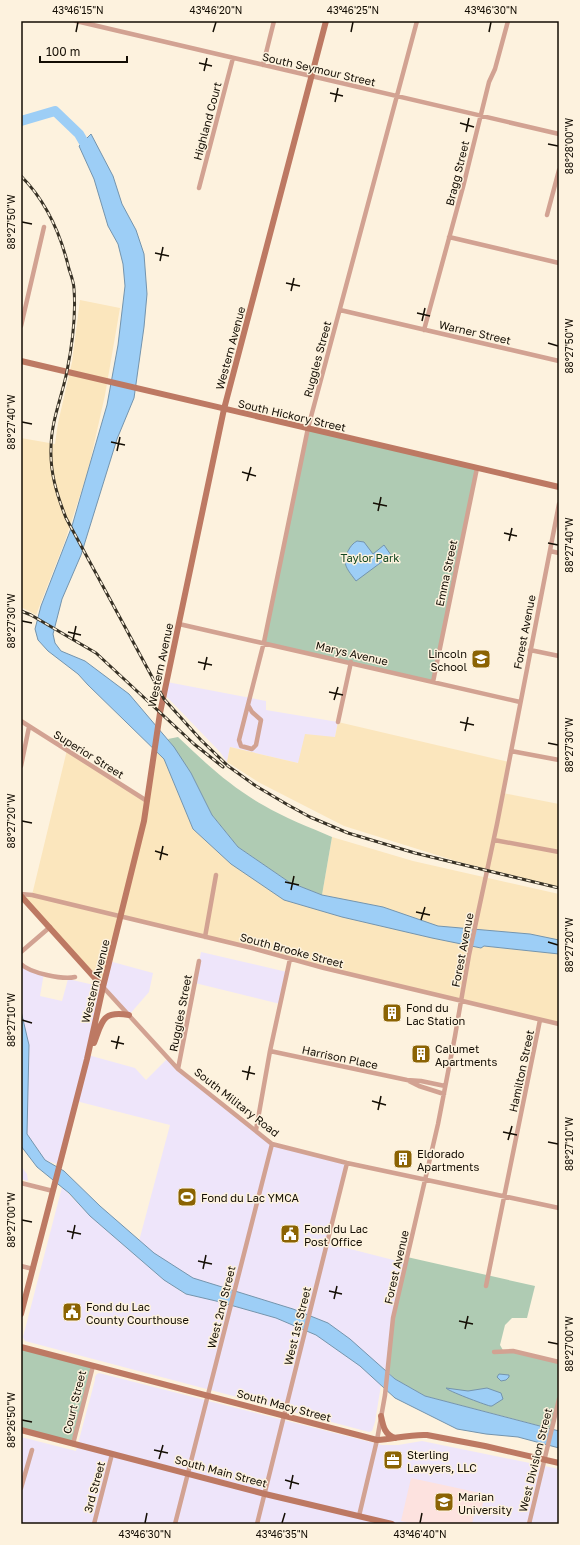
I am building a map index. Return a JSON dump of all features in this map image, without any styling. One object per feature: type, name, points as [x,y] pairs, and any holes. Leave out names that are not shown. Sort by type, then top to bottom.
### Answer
[{"type":"street","name":"South Seymour Street","points":[[76,21],[559,134]]},
{"type":"street","points":[[263,65],[274,21]]},
{"type":"street","name":"Western Avenue","points":[[21,1314],[87,1059],[142,828],[159,722],[224,409],[326,21]]},
{"type":"street","name":"Ruggles Street","points":[[248,705],[252,712],[261,720],[256,745],[252,749],[239,744],[248,705],[264,642],[308,428],[417,21]]},
{"type":"street","name":"Bragg Street","points":[[424,330],[489,82],[495,69],[508,21]]},
{"type":"street","name":"Highland Court","points":[[199,188],[232,58]]},
{"type":"street","points":[[546,215],[559,170]]},
{"type":"street","points":[[21,326],[44,227]]},
{"type":"street","points":[[449,238],[559,263]]},
{"type":"street","name":"Warner Street","points":[[340,310],[559,361]]},
{"type":"street","name":"South Hickory Street","points":[[21,361],[138,390],[308,428],[559,488]]},
{"type":"street","name":"Emma Street","points":[[433,682],[477,468]]},
{"type":"street","name":"Forest Avenue","points":[[359,1516],[377,1440],[386,1391],[393,1318],[426,1180],[444,1094],[469,955],[494,840],[559,504]]},
{"type":"street","points":[[550,551],[559,553]]},
{"type":"street","name":"Marys Avenue","points":[[179,624],[264,642],[520,702]]},
{"type":"street","points":[[530,650],[559,656]]},
{"type":"street","points":[[338,722],[351,662]]},
{"type":"street","name":"Superior Street","points":[[21,721],[147,801]]},
{"type":"street","points":[[21,766],[30,727]]},
{"type":"street","points":[[511,751],[559,760]]},
{"type":"street","points":[[494,840],[559,852]]},
{"type":"street","points":[[205,936],[216,874]]},
{"type":"street","name":"South Brooke Street","points":[[21,895],[32,895],[205,936],[290,959],[559,1024]]},
{"type":"street","name":"South Military Road","points":[[21,895],[178,1069],[272,1144],[347,1163],[559,1208]]},
{"type":"street","points":[[21,952],[50,927]]},
{"type":"street","points":[[256,1130],[270,1051],[290,959]]},
{"type":"street","name":"Ruggles Street","points":[[178,1069],[199,961]]},
{"type":"street","points":[[21,964],[28,969],[68,979],[74,977]]},
{"type":"street","points":[[87,1059],[102,1022],[114,1013],[128,1015]]},
{"type":"street","name":"Hamilton Street","points":[[486,1286],[540,1020]]},
{"type":"street","name":"Harrison Place","points":[[270,1051],[407,1080],[445,1086]]},
{"type":"street","name":"Harrison Place","points":[[407,1080],[419,1086],[444,1094]]},
{"type":"street","name":"West 2nd Street","points":[[175,1524],[272,1144]]},
{"type":"street","name":"West 1st Street","points":[[257,1524],[347,1163]]},
{"type":"street","points":[[21,1183],[54,1188]]},
{"type":"street","points":[[21,1266],[33,1269]]},
{"type":"street","name":"South Macy Street","points":[[21,1347],[377,1440],[418,1434],[427,1435],[485,1446],[559,1463]]},
{"type":"street","points":[[494,1352],[513,1351],[559,1362]]},
{"type":"street","name":"Court Street","points":[[73,1444],[93,1366]]},
{"type":"street","name":"West Division Street","points":[[529,1524],[559,1399]]},
{"type":"street","points":[[381,1416],[388,1435],[398,1438]]},
{"type":"street","name":"South Main Street","points":[[21,1430],[265,1494],[392,1524]]},
{"type":"street","points":[[21,1488],[32,1450]]},
{"type":"street","name":"3rd Street","points":[[94,1524],[112,1454]]},
{"type":"shaded area","points":[[80,300],[120,308],[105,395],[88,471],[65,541],[36,615],[21,607],[21,438],[55,444],[58,423],[72,362]]},
{"type":"shaded area","points":[[167,682],[266,701],[266,710],[338,722],[335,737],[298,763],[230,747],[227,762],[220,752],[165,695]]},
{"type":"shaded area","points":[[338,722],[509,762],[503,793],[559,804],[559,887],[459,862],[344,826],[260,783],[227,762],[230,747],[298,763],[305,734],[335,737]]},
{"type":"shaded area","points":[[154,749],[164,759],[193,829],[284,900],[342,917],[481,948],[484,946],[559,954],[559,1024],[121,917],[103,987],[21,896],[32,895],[67,750],[147,801]]},
{"type":"shaded area","points":[[332,837],[413,861],[559,894],[559,940],[530,934],[438,926],[383,907],[322,895]]},
{"type":"shaded area","points":[[201,952],[287,972],[280,1004],[195,983]]},
{"type":"shaded area","points":[[109,961],[153,973],[149,992],[129,1015],[103,988],[88,1055],[135,1068],[146,1080],[168,1058],[178,1069],[272,1144],[347,1163],[327,1243],[405,1263],[388,1372],[328,1323],[293,1309],[193,1278],[154,1253],[139,1241],[170,1125],[76,1101],[60,1165],[45,1160],[27,1134],[29,1045],[21,1011],[21,964],[44,973],[40,996],[62,1001],[68,979],[103,987]]},
{"type":"shaded area","points":[[21,1166],[27,1174],[28,1181],[21,1179]]},
{"type":"shaded area","points":[[62,1187],[90,1216],[164,1280],[185,1294],[276,1318],[316,1335],[360,1366],[381,1385],[375,1422],[372,1431],[369,1432],[25,1341],[23,1337]]},
{"type":"shaded area","points":[[99,1373],[382,1445],[398,1445],[422,1441],[559,1469],[559,1524],[21,1524],[21,1437],[76,1451],[95,1377]]},
{"type":"shaded area","name":"Marian University","points":[[411,1478],[485,1494],[481,1512],[475,1511],[472,1524],[416,1524],[401,1521]]},
{"type":"green space","name":"Taylor Park","points":[[308,428],[477,468],[433,682],[264,642]]},
{"type":"green space","points":[[178,737],[218,774],[251,798],[280,814],[332,837],[322,895],[289,882],[238,847],[212,815],[191,773],[168,739]]},
{"type":"green space","points":[[407,1257],[535,1286],[527,1318],[512,1318],[505,1325],[500,1345],[504,1352],[513,1351],[559,1362],[559,1399],[552,1429],[425,1396],[395,1379],[388,1372],[392,1328]]},
{"type":"green space","points":[[21,1347],[93,1366],[73,1444],[21,1430]]},
{"type":"water","points":[[91,134],[113,176],[122,204],[136,230],[144,254],[147,294],[134,398],[117,439],[81,555],[62,599],[53,634],[55,643],[61,651],[85,661],[129,694],[174,747],[191,773],[212,815],[238,847],[289,882],[322,895],[383,907],[438,926],[530,934],[559,940],[559,954],[484,946],[481,948],[342,917],[284,900],[231,864],[193,829],[164,759],[78,674],[48,651],[38,640],[35,629],[41,606],[72,526],[107,405],[118,345],[125,286],[123,264],[118,244],[108,226],[94,179],[79,146]]},
{"type":"water","points":[[357,541],[364,542],[373,554],[384,545],[391,555],[356,581],[346,567],[345,560],[350,548]]},
{"type":"water","points":[[21,1011],[29,1045],[27,1134],[45,1160],[64,1171],[100,1206],[154,1253],[193,1278],[293,1309],[328,1323],[350,1339],[395,1379],[425,1396],[559,1431],[559,1448],[518,1437],[457,1429],[395,1398],[360,1366],[316,1335],[276,1318],[186,1294],[164,1280],[90,1216],[69,1193],[37,1167],[21,1146]]},
{"type":"water","points":[[499,1374],[509,1375],[509,1377],[506,1380],[501,1381],[497,1377]]},
{"type":"water","points":[[446,1388],[468,1391],[487,1388],[501,1393],[503,1399],[490,1406]]},
{"type":"waterway","points":[[21,121],[55,111],[79,134],[90,153]]},
{"type":"railway","points":[[21,176],[38,196],[57,231],[74,287],[74,320],[70,351],[65,381],[51,438],[51,457],[57,492],[66,518],[164,699],[201,740],[228,766],[256,786],[310,817],[348,833],[415,853],[559,888]]},
{"type":"railway","points":[[21,611],[31,615],[96,653],[194,744],[223,767]]},
{"type":"place","name":"Lincoln School","points":[[481,659]]},
{"type":"place","name":"Fond du Lac Station","points":[[392,1013]]},
{"type":"place","name":"Calumet Apartments","points":[[421,1054]]},
{"type":"place","name":"Eldorado Apartments","points":[[403,1159]]},
{"type":"place","name":"Fond du Lac YMCA","points":[[187,1197]]},
{"type":"place","name":"Fond du Lac Post Office","points":[[290,1234]]},
{"type":"place","name":"Fond du Lac County Courthouse","points":[[72,1312]]},
{"type":"place","name":"Sterling Lawyers, LLC","points":[[393,1460]]},
{"type":"place","name":"Marian University","points":[[444,1502]]}]
